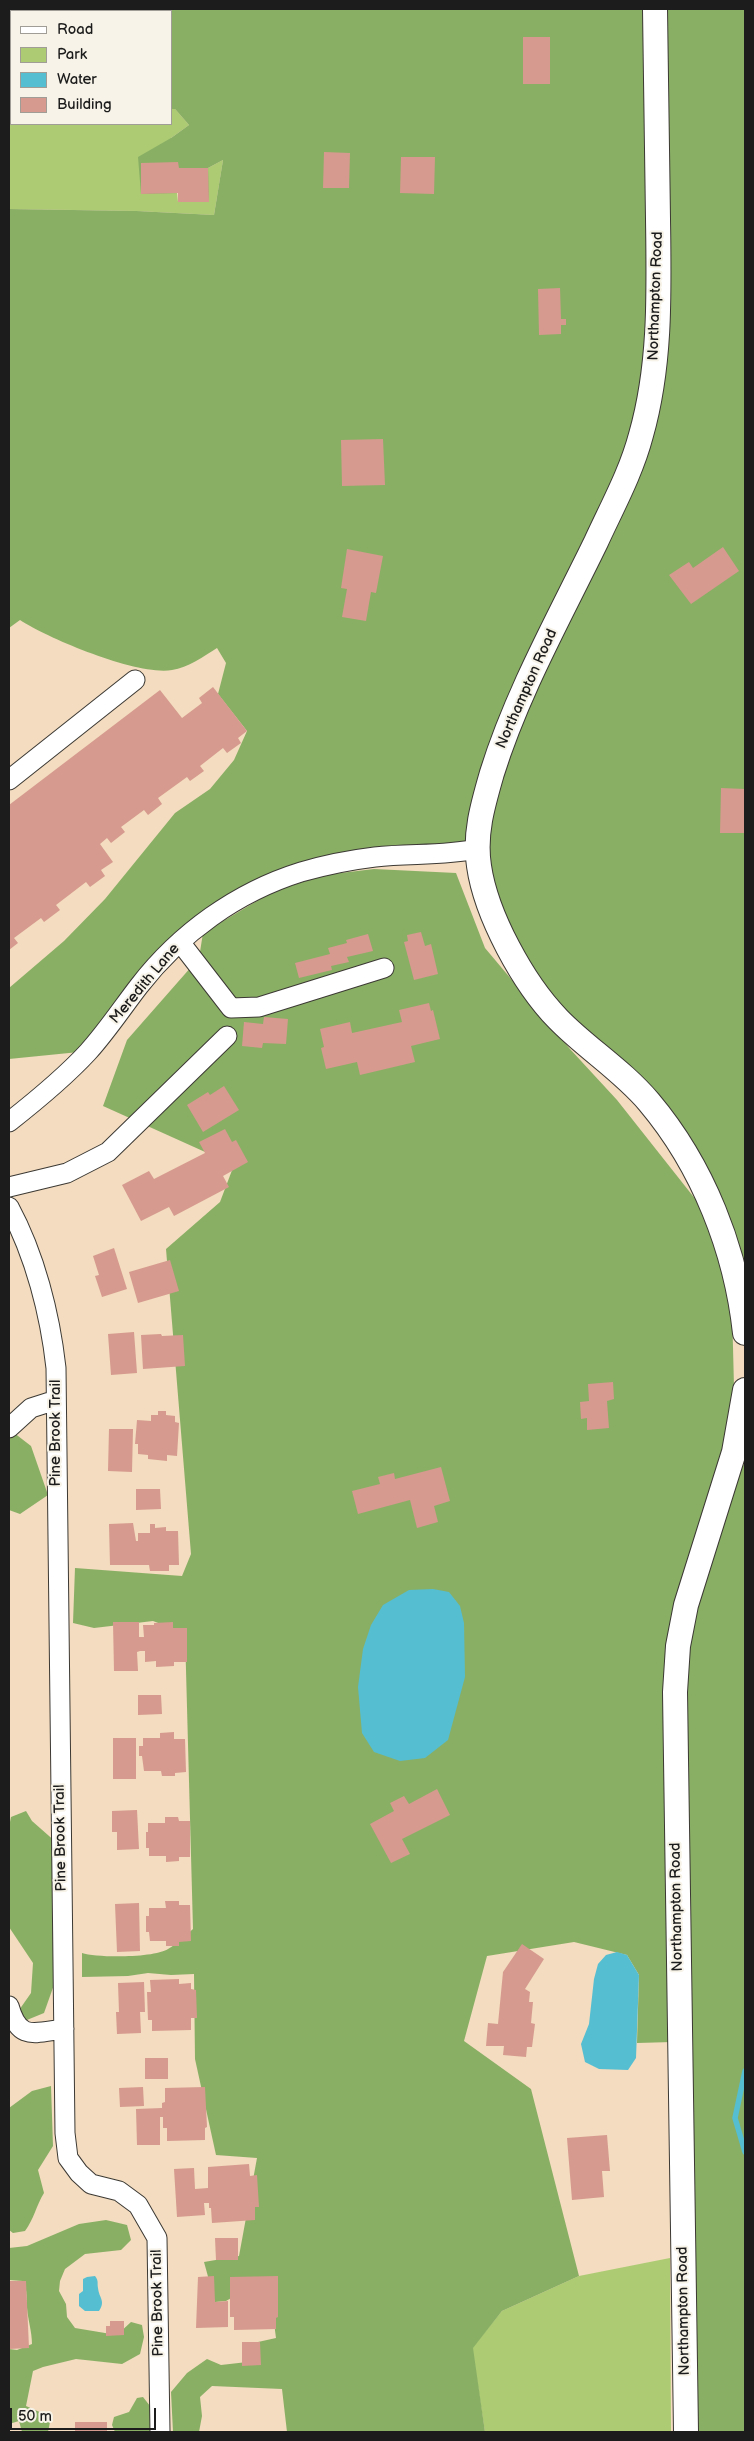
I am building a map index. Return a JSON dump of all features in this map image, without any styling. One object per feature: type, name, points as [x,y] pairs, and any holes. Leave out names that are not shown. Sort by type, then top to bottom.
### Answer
[{"type":"street","name":"Northampton Road","points":[[655,9],[658,327],[650,399],[629,474],[508,725],[479,818],[477,849],[482,881],[490,904],[507,944],[525,977],[558,1019],[647,1099],[676,1137],[694,1167],[722,1233],[736,1278],[745,1333]]},
{"type":"street","points":[[9,780],[135,680]]},
{"type":"street","name":"Meredith Lane","points":[[9,1122],[52,1089],[88,1052],[140,984],[196,926],[234,902],[264,886],[300,872],[335,863],[377,857],[435,855],[477,849]]},
{"type":"street","points":[[180,942],[231,1008],[259,1007],[384,968]]},
{"type":"street","points":[[9,1187],[67,1173],[108,1152],[227,1036]]},
{"type":"street","name":"Pine Brook Trail","points":[[9,1207],[31,1258],[52,1337],[56,1400],[65,2133],[68,2158],[79,2173],[91,2184],[119,2191],[138,2205],[157,2238],[160,2432]]},
{"type":"street","name":"Northampton Road","points":[[686,2432],[674,1692],[678,1646],[686,1605],[734,1452],[745,1399]]},
{"type":"street","points":[[9,1428],[31,1408],[56,1400]]},
{"type":"street","points":[[9,2006],[14,2023],[22,2031],[34,2033],[64,2029]]},
{"type":"green space","points":[[9,9],[745,9],[745,1333],[694,1167],[558,1019],[479,866],[457,853],[335,863],[196,926],[89,1051],[9,1059],[9,988],[64,941],[105,899],[175,813],[210,789],[234,760],[247,731],[218,694],[226,663],[217,648],[184,667],[172,670],[157,670],[117,662],[72,646],[20,620],[9,628],[9,209],[137,211],[214,215],[223,160],[208,168],[209,202],[178,202],[178,193],[141,194],[138,157],[189,125],[175,109],[172,109],[172,10],[10,10],[9,107]]},
{"type":"green space","points":[[9,107],[10,125],[172,125],[172,109],[175,109],[189,125],[171,138],[178,202],[208,168],[223,160],[214,215],[137,211],[9,209]]},
{"type":"green space","points":[[374,869],[456,873],[485,948],[570,1049],[617,1100],[700,1205],[714,1242],[732,1308],[734,1387],[724,1460],[671,1651],[672,2042],[637,2043],[639,1975],[627,1955],[574,1942],[487,1956],[464,2041],[531,2089],[579,2276],[502,2311],[473,2348],[485,2432],[287,2432],[282,2389],[212,2386],[200,2397],[202,2416],[199,2432],[173,2432],[171,2392],[187,2373],[207,2359],[221,2365],[256,2361],[258,2342],[276,2338],[268,2277],[226,2301],[215,2302],[204,2262],[239,2256],[257,2158],[216,2155],[195,2059],[194,1974],[148,1973],[128,1976],[82,1977],[82,1953],[100,1956],[139,1956],[161,1952],[175,1945],[193,1929],[185,1633],[153,1621],[94,1628],[73,1623],[75,1568],[182,1576],[191,1554],[166,1249],[220,1202],[234,1165],[103,1106],[127,1040],[199,958],[203,933],[272,892],[324,875]]},
{"type":"green space","points":[[9,1429],[31,1446],[48,1495],[20,1514],[9,1510]]},
{"type":"green space","points":[[734,1452],[745,1467],[745,2432],[686,2432],[675,1692]]},
{"type":"green space","points":[[26,1811],[32,1821],[57,1843],[55,1982],[44,2013],[22,2022],[17,2013],[31,1993],[33,1963],[9,1927],[9,1827],[11,1817]]},
{"type":"green space","points":[[51,2086],[53,2146],[38,2170],[44,2193],[25,2231],[13,2233],[9,2230],[9,2108],[32,2091]]},
{"type":"green space","points":[[106,2220],[127,2225],[131,2240],[121,2250],[85,2254],[65,2269],[60,2281],[59,2291],[66,2304],[67,2317],[75,2328],[117,2335],[131,2322],[142,2325],[144,2337],[140,2354],[122,2364],[76,2359],[33,2371],[26,2406],[51,2417],[48,2432],[22,2432],[19,2421],[9,2424],[9,2349],[17,2350],[32,2344],[32,2340],[25,2285],[23,2281],[9,2280],[9,2248],[27,2246],[79,2224]]},
{"type":"green space","points":[[670,2258],[671,2432],[485,2432],[472,2348],[502,2311],[579,2276]]},
{"type":"green space","points":[[143,2397],[154,2411],[150,2432],[115,2432],[112,2425],[114,2417],[129,2412],[137,2398]]},
{"type":"water","points":[[433,1589],[449,1592],[460,1606],[464,1623],[465,1677],[448,1740],[425,1758],[400,1761],[374,1752],[362,1733],[358,1687],[363,1649],[371,1625],[383,1605],[409,1590]]},
{"type":"water","points":[[617,1952],[627,1955],[639,1975],[636,2058],[628,2070],[599,2069],[585,2062],[581,2044],[589,2024],[594,1979],[598,1964],[606,1955]]},
{"type":"water","points":[[95,2276],[102,2305],[99,2311],[85,2311],[79,2306],[79,2294],[83,2291],[83,2279]]},
{"type":"building","points":[[523,37],[550,37],[550,84],[523,84]]},
{"type":"building","points":[[324,152],[350,153],[349,188],[323,188]]},
{"type":"building","points":[[401,157],[435,157],[434,194],[400,193]]},
{"type":"building","points":[[178,162],[179,168],[208,168],[209,202],[178,202],[178,193],[141,194],[141,163]]},
{"type":"building","points":[[560,288],[561,319],[566,319],[566,325],[561,325],[561,334],[539,335],[538,289]]},
{"type":"building","points":[[383,439],[385,485],[342,486],[341,440]]},
{"type":"building","points":[[723,547],[739,571],[691,604],[669,575],[689,562],[693,568]]},
{"type":"building","points":[[347,549],[383,556],[376,593],[371,592],[366,621],[342,617],[347,589],[341,588]]},
{"type":"building","points":[[213,687],[247,731],[238,738],[241,743],[227,753],[223,748],[200,766],[204,771],[190,781],[187,777],[158,798],[162,804],[148,815],[144,810],[121,827],[125,832],[111,843],[107,838],[100,844],[113,862],[101,870],[105,876],[90,887],[86,882],[56,905],[60,910],[44,922],[41,918],[14,938],[18,943],[9,950],[9,805],[160,690],[182,718],[202,703],[199,698]]},
{"type":"building","points":[[721,788],[745,789],[745,833],[720,833]]},
{"type":"building","points":[[421,932],[425,946],[431,944],[438,974],[414,980],[404,942],[408,941],[407,935]]},
{"type":"building","points":[[368,934],[373,951],[347,957],[349,962],[331,966],[332,970],[299,978],[295,963],[330,954],[328,948],[347,943],[346,940]]},
{"type":"building","points":[[429,1003],[431,1011],[433,1010],[440,1039],[411,1046],[415,1062],[360,1075],[357,1062],[326,1069],[321,1048],[324,1047],[320,1029],[350,1022],[352,1033],[402,1022],[399,1010]]},
{"type":"building","points":[[264,1017],[288,1019],[286,1044],[263,1043],[262,1048],[242,1046],[244,1022],[263,1024]]},
{"type":"building","points":[[224,1086],[239,1110],[203,1132],[187,1105],[208,1092],[210,1095]]},
{"type":"building","points":[[225,1129],[232,1142],[236,1140],[248,1162],[223,1176],[229,1187],[174,1216],[169,1207],[141,1221],[122,1185],[149,1171],[154,1179],[205,1153],[199,1142]]},
{"type":"building","points":[[114,1248],[127,1289],[102,1297],[95,1276],[99,1275],[93,1256]]},
{"type":"building","points":[[170,1260],[179,1291],[138,1303],[129,1272]]},
{"type":"building","points":[[134,1332],[137,1373],[111,1375],[108,1334]]},
{"type":"building","points":[[161,1334],[162,1336],[183,1335],[185,1366],[143,1369],[141,1335]]},
{"type":"building","points":[[613,1382],[614,1399],[607,1401],[609,1428],[587,1430],[587,1418],[581,1419],[580,1402],[589,1401],[588,1384]]},
{"type":"building","points":[[158,1411],[166,1411],[166,1415],[175,1416],[175,1422],[179,1423],[177,1456],[167,1455],[167,1461],[148,1459],[148,1455],[138,1454],[138,1444],[135,1444],[137,1420],[151,1421],[151,1415],[158,1415]]},
{"type":"building","points":[[109,1429],[133,1429],[132,1472],[108,1471]]},
{"type":"building","points":[[441,1467],[450,1501],[434,1506],[438,1522],[417,1528],[410,1500],[358,1514],[352,1491],[380,1484],[378,1477],[394,1473],[395,1479]]},
{"type":"building","points":[[136,1489],[160,1489],[161,1509],[136,1510]]},
{"type":"building","points":[[133,1523],[136,1541],[138,1541],[138,1533],[150,1533],[150,1524],[155,1524],[155,1528],[166,1527],[166,1531],[178,1531],[179,1565],[169,1565],[169,1571],[150,1571],[149,1565],[110,1565],[109,1524]]},
{"type":"building","points":[[113,1622],[139,1622],[139,1637],[144,1637],[143,1625],[173,1622],[173,1628],[187,1628],[187,1662],[174,1662],[174,1666],[156,1667],[156,1661],[145,1662],[145,1651],[140,1651],[137,1652],[138,1671],[114,1671]]},
{"type":"building","points":[[138,1695],[161,1695],[162,1714],[138,1715]]},
{"type":"building","points":[[174,1732],[174,1739],[185,1739],[186,1772],[175,1773],[175,1776],[162,1776],[161,1771],[144,1771],[142,1756],[139,1756],[139,1746],[143,1746],[143,1738],[160,1738],[160,1733]]},
{"type":"building","points":[[113,1738],[136,1738],[136,1779],[113,1779]]},
{"type":"building","points":[[437,1789],[450,1815],[402,1839],[410,1854],[391,1863],[370,1824],[394,1811],[390,1803],[404,1796],[409,1804]]},
{"type":"building","points":[[137,1810],[139,1849],[117,1850],[117,1832],[112,1832],[112,1811]]},
{"type":"building","points":[[165,1817],[178,1817],[179,1821],[190,1821],[190,1857],[179,1857],[179,1861],[166,1862],[166,1856],[149,1856],[149,1848],[146,1848],[148,1823],[165,1823]]},
{"type":"building","points":[[165,1901],[179,1901],[179,1905],[190,1905],[191,1941],[179,1942],[179,1946],[166,1946],[166,1941],[150,1941],[149,1932],[146,1932],[146,1916],[149,1916],[149,1908],[166,1908]]},
{"type":"building","points":[[139,1903],[140,1951],[117,1952],[115,1904]]},
{"type":"building","points":[[522,1944],[544,1959],[525,1989],[530,1992],[529,2002],[533,2002],[531,2023],[535,2024],[532,2047],[527,2047],[526,2057],[503,2055],[504,2046],[486,2046],[488,2023],[498,2024],[503,1972]]},
{"type":"building","points":[[179,1979],[179,1984],[191,1983],[191,1989],[196,1990],[197,2018],[191,2018],[191,2030],[152,2031],[152,2020],[148,2020],[147,1992],[151,1992],[150,1980]]},
{"type":"building","points":[[144,1982],[145,2012],[140,2012],[141,2033],[117,2034],[116,2012],[119,2012],[118,1983]]},
{"type":"building","points":[[145,2058],[168,2058],[168,2079],[145,2079]]},
{"type":"building","points":[[143,2087],[144,2106],[120,2107],[119,2088]]},
{"type":"building","points":[[205,2087],[207,2127],[205,2128],[205,2140],[167,2141],[167,2128],[163,2128],[163,2117],[160,2117],[160,2145],[137,2145],[136,2109],[162,2108],[162,2103],[165,2102],[165,2088]]},
{"type":"building","points":[[607,2135],[610,2171],[602,2171],[604,2197],[572,2200],[567,2138]]},
{"type":"building","points":[[249,2164],[250,2176],[257,2175],[259,2207],[255,2207],[255,2220],[212,2223],[209,2203],[204,2203],[205,2215],[177,2217],[174,2169],[194,2168],[195,2189],[208,2188],[208,2167]]},
{"type":"building","points":[[215,2238],[238,2238],[238,2260],[216,2260]]},
{"type":"building","points":[[214,2276],[215,2302],[228,2301],[228,2327],[196,2328],[198,2277]]},
{"type":"building","points":[[278,2276],[278,2317],[276,2318],[276,2329],[234,2330],[234,2317],[230,2317],[230,2277]]},
{"type":"building","points":[[9,2281],[26,2281],[29,2348],[9,2349]]},
{"type":"building","points":[[110,2321],[124,2321],[124,2335],[106,2336],[106,2326],[110,2326]]},
{"type":"building","points":[[242,2342],[260,2342],[261,2365],[242,2366]]},
{"type":"building","points":[[75,2422],[107,2422],[107,2432],[75,2432]]},
{"type":"waterway","points":[[745,2071],[735,2118],[745,2152]]}]
